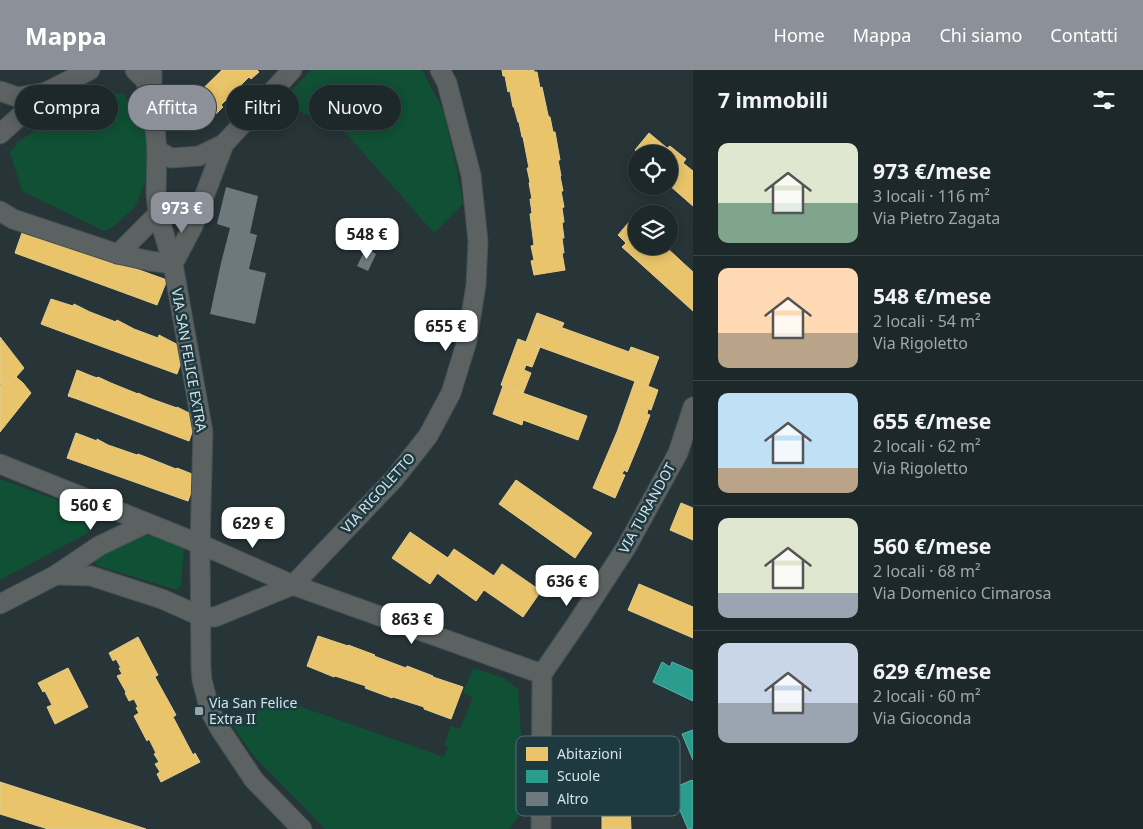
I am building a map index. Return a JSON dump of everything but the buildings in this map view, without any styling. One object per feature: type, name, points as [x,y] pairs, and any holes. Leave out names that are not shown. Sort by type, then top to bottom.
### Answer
[{"type":"street","points":[[61,85],[90,70]]},
{"type":"street","points":[[135,70],[147,85]]},
{"type":"street","name":"VIA SAN FELICE EXTRA","points":[[152,70],[152,85]]},
{"type":"street","points":[[157,150],[171,158],[199,156],[224,144],[292,70]]},
{"type":"street","name":"VIA RIGOLETTO","points":[[293,585],[394,479],[428,436],[451,393],[467,341],[476,285],[478,241],[471,174],[447,83],[440,70]]},
{"type":"street","points":[[0,91],[15,96]]},
{"type":"street","points":[[0,134],[15,121]]},
{"type":"street","name":"VIA SAN FELICE EXTRA","points":[[155,130],[158,214],[173,264],[203,432],[200,544],[202,674],[210,711],[220,730],[254,780],[302,829]]},
{"type":"street","points":[[0,211],[13,219],[118,254],[173,264],[193,226],[224,144]]},
{"type":"street","points":[[118,254],[158,214]]},
{"type":"street","name":"VIA TURANDOT","points":[[542,674],[627,546],[678,454],[693,407]]},
{"type":"street","points":[[0,464],[200,544],[293,585],[542,674],[542,736]]},
{"type":"street","points":[[0,604],[56,575],[99,546],[147,523]]},
{"type":"street","points":[[56,575],[91,576],[162,599],[200,616],[215,617],[293,585]]},
{"type":"street","points":[[541,816],[541,829]]},
{"type":"green space","points":[[311,70],[422,70],[443,110],[463,204],[434,233],[346,133],[340,130],[401,130],[401,85],[309,85],[309,116],[299,111],[299,85],[297,85]]},
{"type":"green space","points":[[118,93],[124,93],[128,103],[128,130],[149,130],[148,175],[135,207],[113,227],[104,231],[22,191],[10,152],[17,145],[15,144],[36,130],[118,130]]},
{"type":"green space","points":[[0,479],[69,504],[74,500],[85,508],[91,519],[88,533],[0,580]]},
{"type":"green space","points":[[154,536],[182,546],[184,550],[181,585],[178,589],[98,566],[95,563],[95,558],[129,539]]},
{"type":"green space","points":[[473,668],[504,678],[518,689],[521,736],[516,736],[516,816],[519,816],[509,829],[325,829],[251,753],[231,723],[282,700],[444,757],[448,747],[444,745],[451,726],[460,729],[473,697],[463,693]]},
{"type":"place","name":"Via San Felice Extra II","points":[[199,711]]}]
